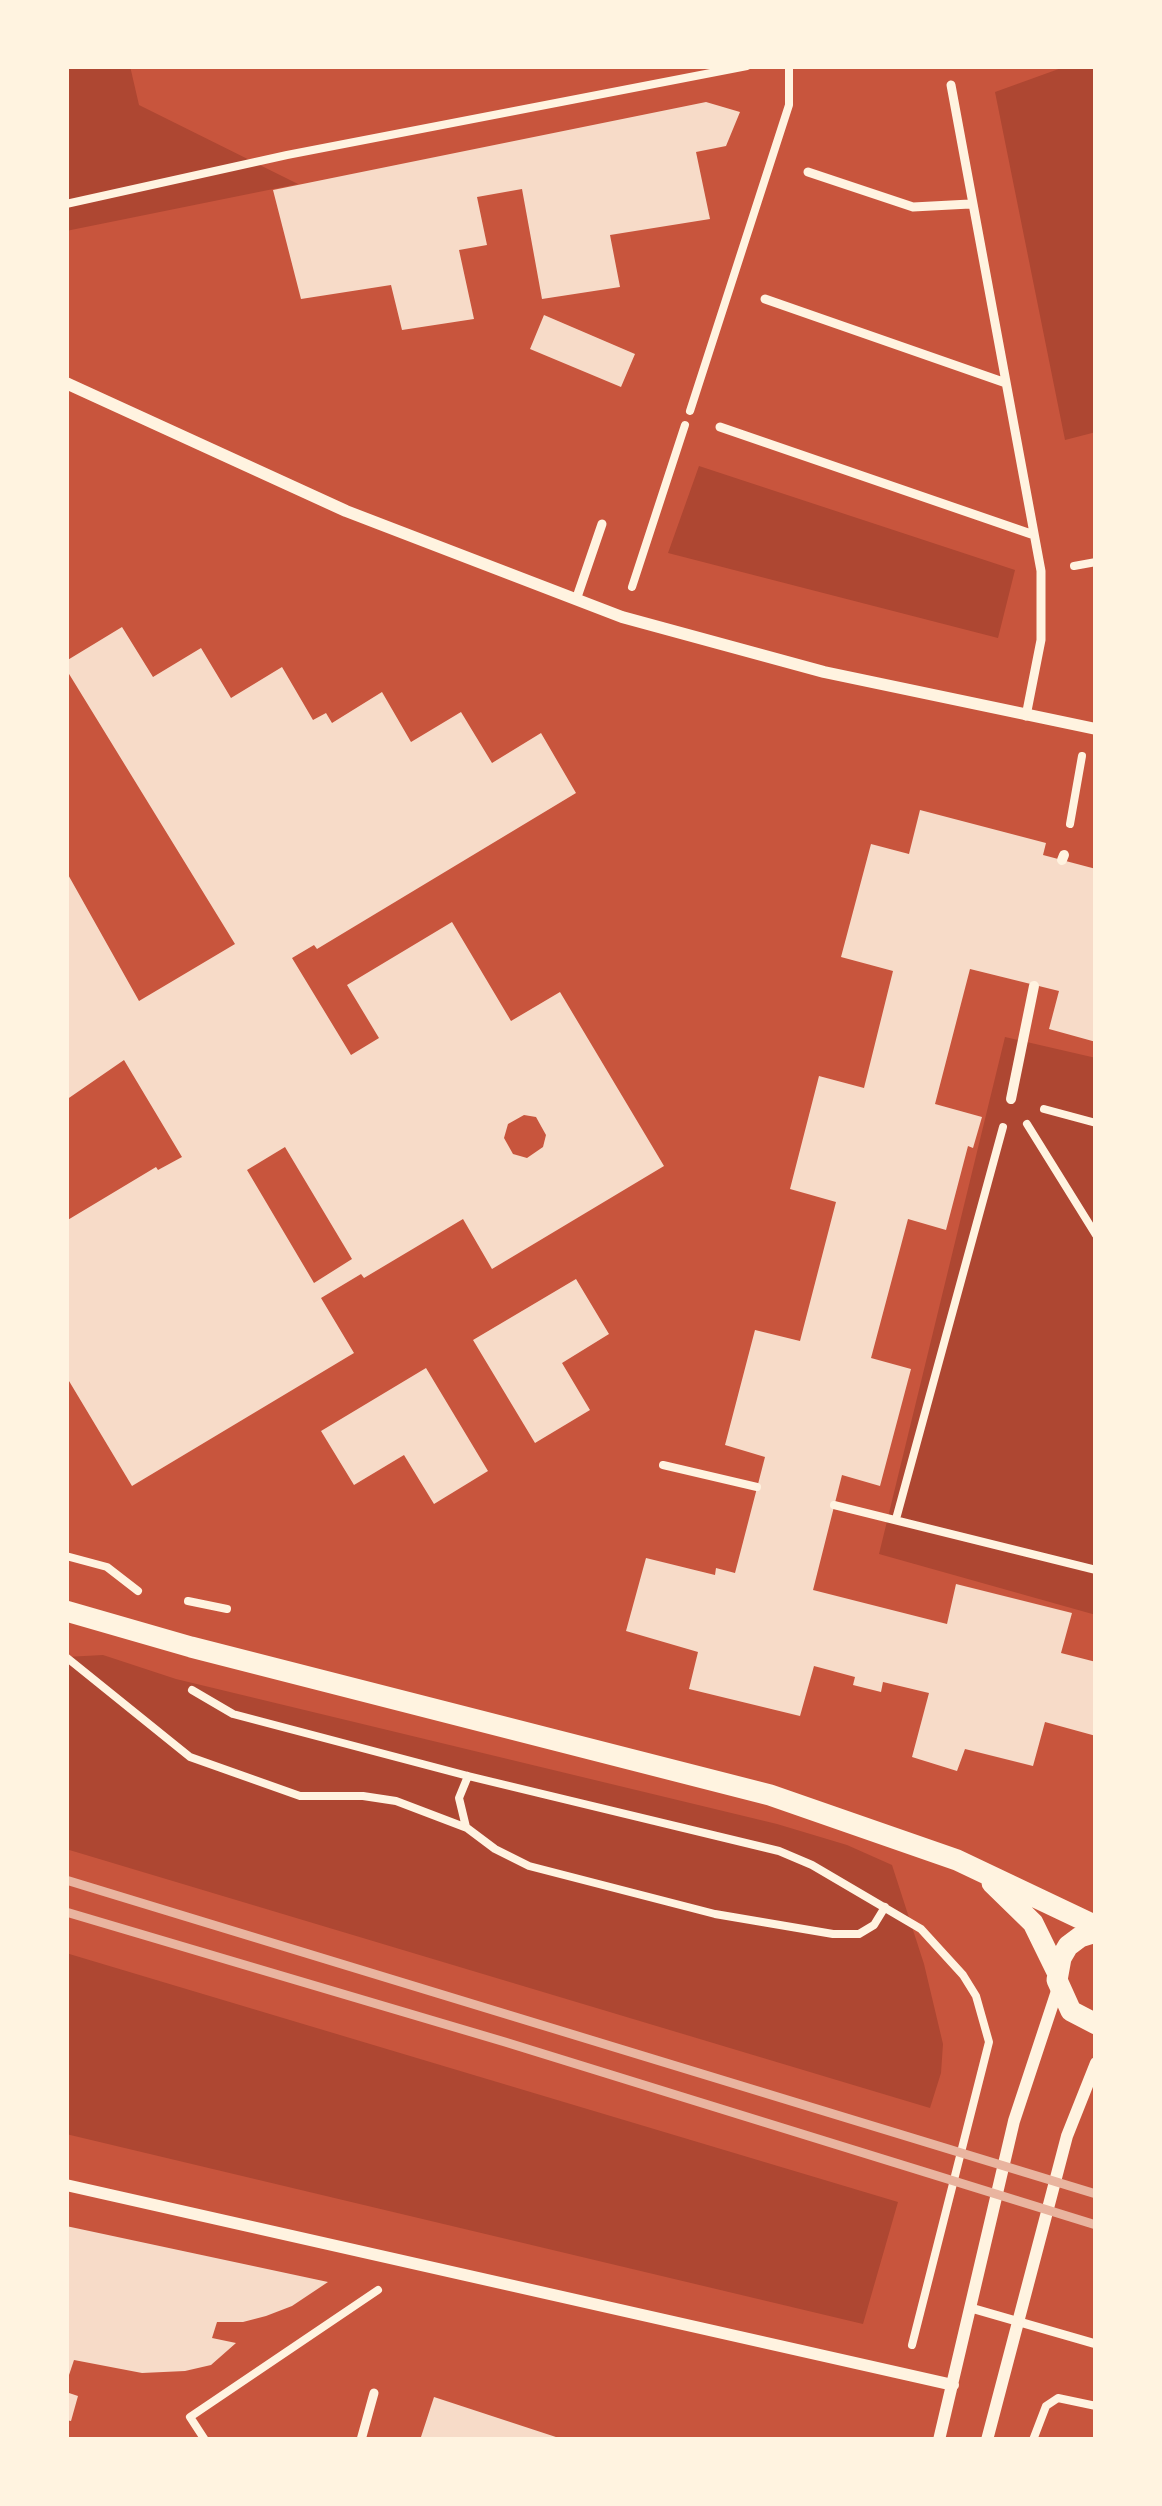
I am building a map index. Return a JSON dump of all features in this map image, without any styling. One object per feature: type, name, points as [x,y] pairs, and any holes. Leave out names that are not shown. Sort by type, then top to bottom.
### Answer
[{"type":"street","points":[[66,383],[346,512],[622,617],[824,672],[1092,729]]},
{"type":"street","points":[[1011,1099],[1034,986]]},
{"type":"street","points":[[68,1612],[770,1795],[860,1823],[978,1870],[1096,1929]]},
{"type":"street","points":[[978,1870],[1033,1923],[1071,2012],[1096,2024]]},
{"type":"street","points":[[939,2440],[1014,2121],[1068,1946],[1096,1929]]},
{"type":"street","points":[[987,2440],[1067,2136],[1096,2063]]},
{"type":"street","points":[[66,2185],[953,2385]]},
{"type":"lane","points":[[951,85],[1041,571],[1041,640],[1026,716]]},
{"type":"lane","points":[[808,172],[913,208],[970,204]]},
{"type":"lane","points":[[765,299],[1004,382]]},
{"type":"lane","points":[[720,427],[1034,536]]},
{"type":"lane","points":[[577,597],[602,524]]},
{"type":"lane","points":[[971,2308],[1096,2344]]},
{"type":"lane","points":[[361,2440],[374,2393]]},
{"type":"path","points":[[66,204],[287,155],[747,66]]},
{"type":"path","points":[[622,617],[789,105],[789,66]]},
{"type":"path","points":[[1063,858],[1092,729]]},
{"type":"path","points":[[1011,1099],[1096,1124]]},
{"type":"path","points":[[1011,1099],[1096,1235]]},
{"type":"path","points":[[896,1519],[1011,1099]]},
{"type":"path","points":[[663,1465],[757,1487]]},
{"type":"path","points":[[834,1505],[1096,1570]]},
{"type":"path","points":[[66,1556],[106,1567],[138,1591]]},
{"type":"path","points":[[66,1657],[190,1757],[300,1796],[396,1801],[467,1828],[495,1850],[530,1866],[715,1914],[859,1934],[874,1925],[885,1907]]},
{"type":"path","points":[[176,1679],[233,1714],[779,1851],[922,1929],[976,1996],[989,2042],[901,2374]]},
{"type":"path","points":[[467,1828],[459,1798],[468,1776]]},
{"type":"path","points":[[205,2440],[190,2417],[414,2265]]},
{"type":"path","points":[[1033,2440],[1046,2406],[1058,2398],[1096,2406]]},
{"type":"shaded area","points":[[66,66],[130,66],[139,105],[298,184],[66,231]]},
{"type":"shaded area","points":[[1067,66],[1096,66],[1096,432],[1065,440],[995,92]]},
{"type":"shaded area","points":[[699,466],[1015,570],[998,638],[668,553]]},
{"type":"shaded area","points":[[1005,1037],[1096,1058],[1096,1615],[879,1554]]},
{"type":"shaded area","points":[[103,1655],[176,1679],[777,1824],[847,1845],[892,1865],[924,1964],[943,2044],[941,2073],[930,2108],[66,1849],[66,1657]]},
{"type":"shaded area","points":[[66,1953],[898,2202],[863,2324],[66,2134]]},
{"type":"building","points":[[706,102],[740,112],[726,146],[696,152],[710,219],[610,235],[620,287],[542,299],[522,189],[477,197],[487,245],[459,250],[474,319],[402,330],[391,285],[301,299],[273,190]]},
{"type":"building","points":[[544,315],[635,354],[621,387],[530,349]]},
{"type":"building","points":[[122,627],[153,677],[201,648],[231,698],[282,667],[313,720],[326,713],[332,723],[382,692],[411,742],[461,712],[492,763],[541,733],[576,793],[317,949],[314,945],[292,958],[351,1055],[379,1038],[347,985],[452,922],[511,1021],[560,992],[664,1166],[492,1269],[463,1219],[321,1298],[354,1353],[132,1486],[66,1376],[66,1221],[156,1167],[182,1157],[124,1060],[66,1100],[66,871],[139,1001],[235,944],[66,669],[66,661]],"holes":[[[524,1115],[536,1117],[546,1135],[543,1147],[527,1158],[513,1154],[504,1138],[508,1124]],[[285,1147],[352,1259],[314,1283],[247,1170]]]},
{"type":"building","points":[[920,810],[1046,843],[1043,855],[1096,869],[1096,1042],[1049,1029],[1059,991],[970,969],[935,1104],[982,1117],[973,1148],[968,1146],[946,1230],[908,1219],[871,1358],[911,1369],[880,1486],[842,1475],[813,1590],[947,1624],[956,1584],[1072,1613],[1061,1653],[1096,1662],[1096,1736],[1045,1722],[1033,1766],[965,1749],[957,1771],[912,1757],[929,1693],[883,1682],[881,1692],[853,1685],[855,1677],[814,1666],[800,1716],[689,1689],[698,1652],[626,1631],[646,1558],[715,1575],[716,1568],[735,1573],[765,1457],[725,1445],[755,1330],[800,1341],[836,1202],[790,1189],[819,1076],[864,1088],[893,971],[841,957],[871,844],[909,854]]},
{"type":"building","points":[[576,1279],[609,1334],[562,1363],[590,1410],[535,1443],[473,1340]]},
{"type":"building","points":[[426,1368],[488,1471],[434,1504],[404,1455],[354,1485],[321,1431]]},
{"type":"building","points":[[66,2226],[328,2282],[292,2306],[266,2316],[217,2322],[212,2338],[236,2343],[211,2365],[142,2373],[74,2360],[66,2384]]},
{"type":"building","points":[[66,2392],[78,2396],[71,2421],[66,2420]]},
{"type":"building","points":[[434,2397],[562,2439],[562,2440],[420,2440]]},
{"type":"railway","points":[[66,1880],[1096,2194]]},
{"type":"railway","points":[[66,1912],[1096,2225]]}]
